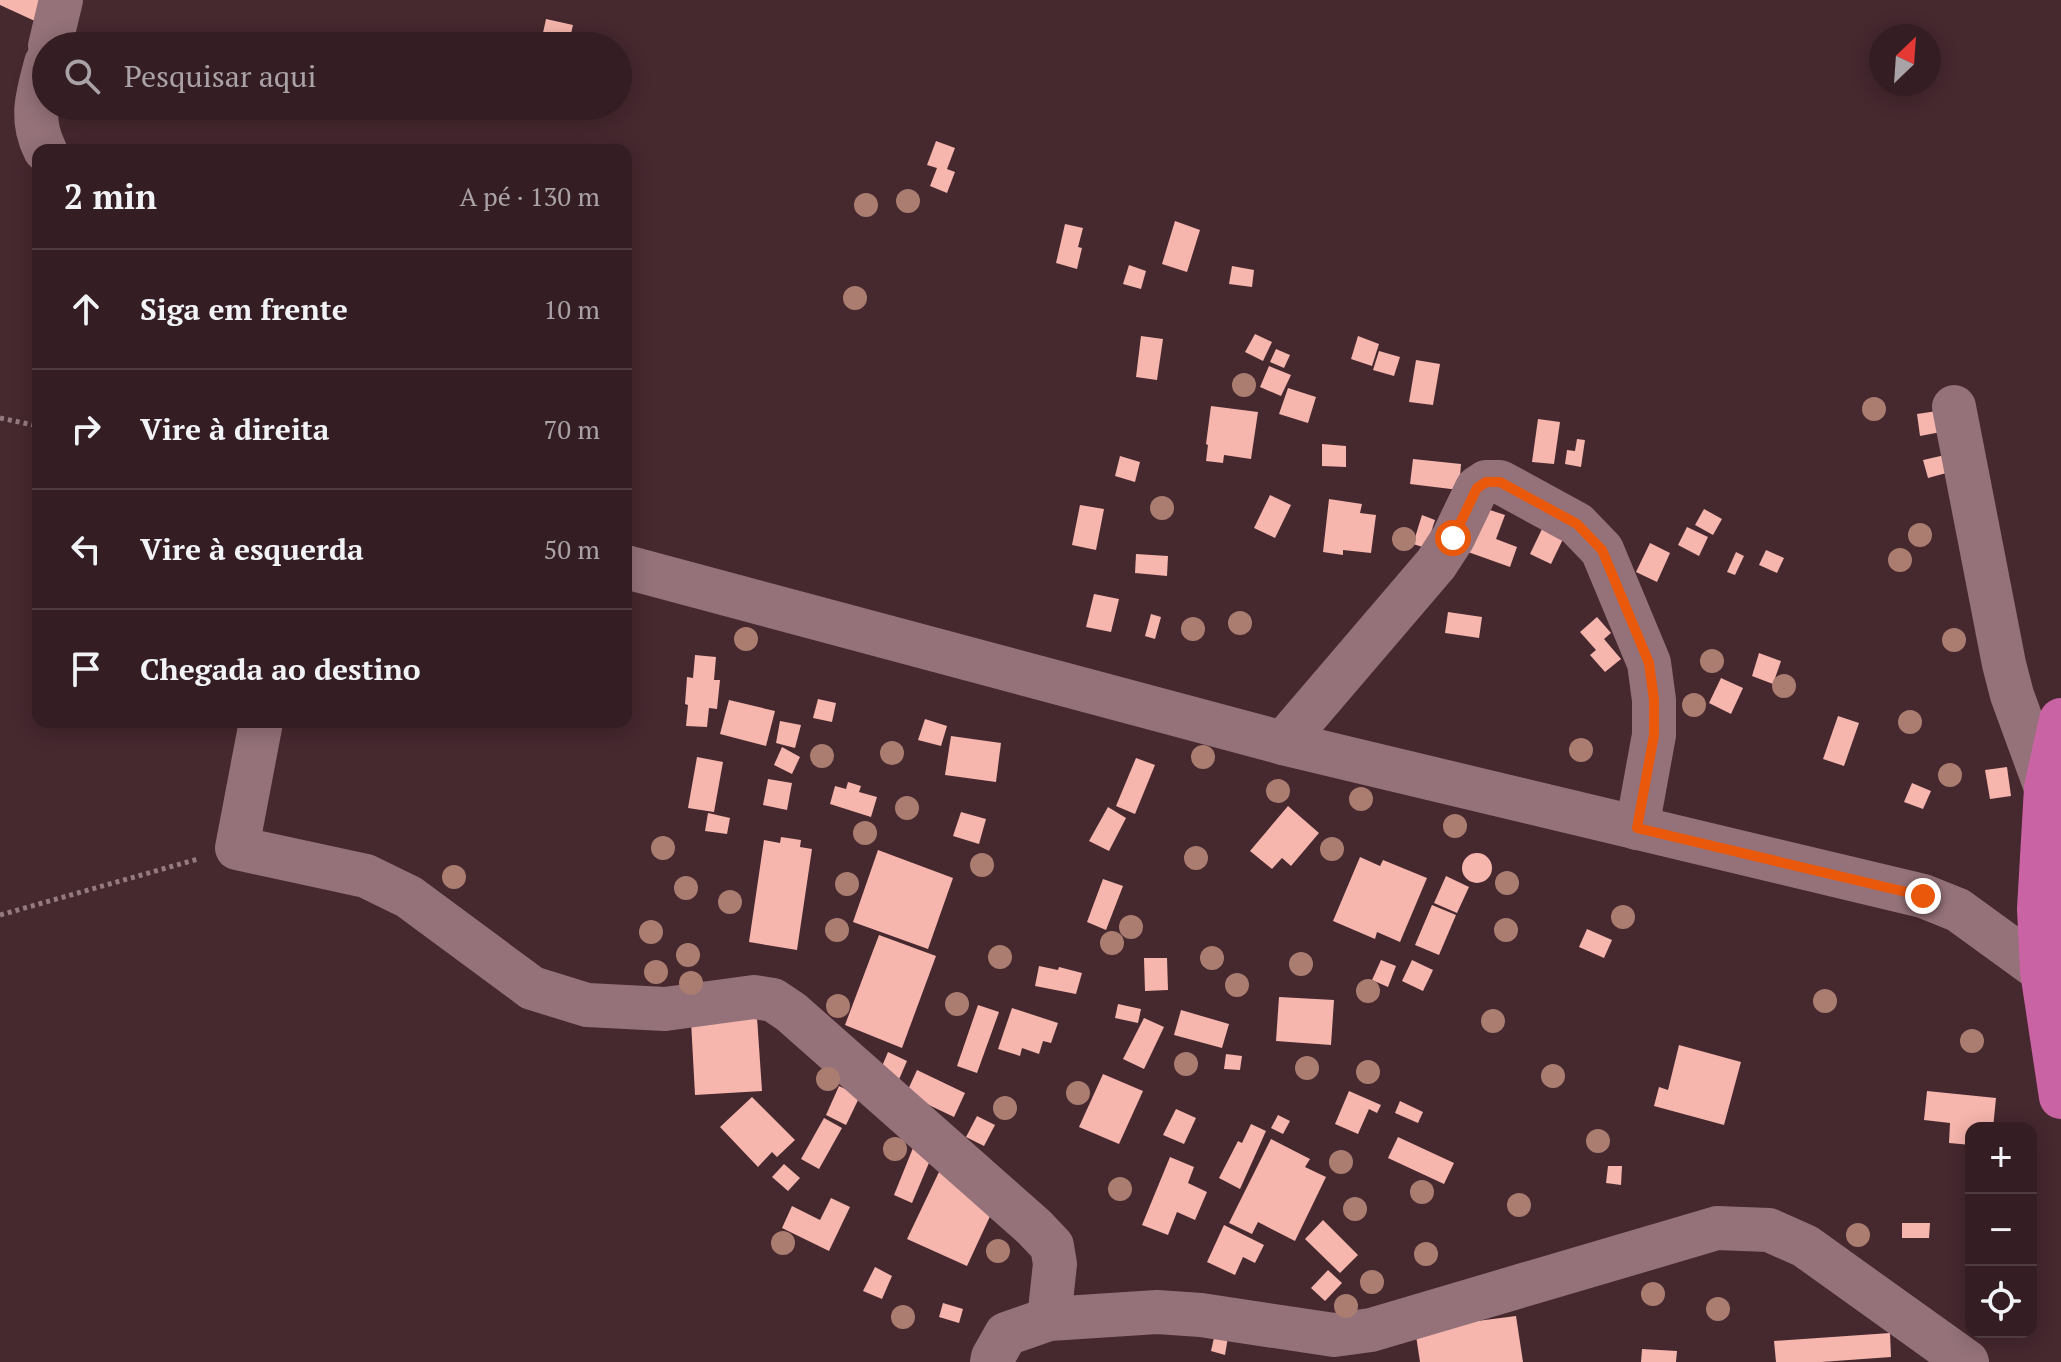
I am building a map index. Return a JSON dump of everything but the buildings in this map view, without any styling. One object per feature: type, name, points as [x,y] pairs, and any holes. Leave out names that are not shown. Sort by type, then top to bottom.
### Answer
[{"type":"highway","points":[[2061,720],[2039,909],[2042,971],[2061,1097]]},
{"type":"street","points":[[53,32],[61,0]]},
{"type":"street","points":[[36,120],[37,135],[42,144]]},
{"type":"street","points":[[1954,407],[2012,695],[2054,792]]},
{"type":"street","points":[[1283,743],[1436,564],[1453,538],[1477,488],[1486,482],[1500,482],[1577,524],[1602,550],[1649,663],[1654,700],[1654,735],[1637,828]]},
{"type":"street","points":[[632,569],[1283,743],[1923,896],[1958,910],[2042,971]]},
{"type":"street","points":[[260,728],[237,848],[366,876],[409,897],[532,988],[587,1005],[665,1009],[754,997],[773,1000],[791,1012],[1052,1246],[1055,1264],[1049,1319]]},
{"type":"street","points":[[992,1362],[1006,1334],[1049,1319],[1157,1312],[1201,1315],[1334,1335],[1372,1346],[1717,1228],[1769,1230],[1805,1246],[1967,1362]]},
{"type":"path","points":[[0,418],[32,425]]},
{"type":"path","points":[[0,915],[237,848]]},
{"type":"route","points":[[1453,538],[1477,488],[1486,482],[1500,482],[1577,524],[1602,550],[1649,663],[1654,700],[1654,735],[1637,828],[1923,896]]}]
